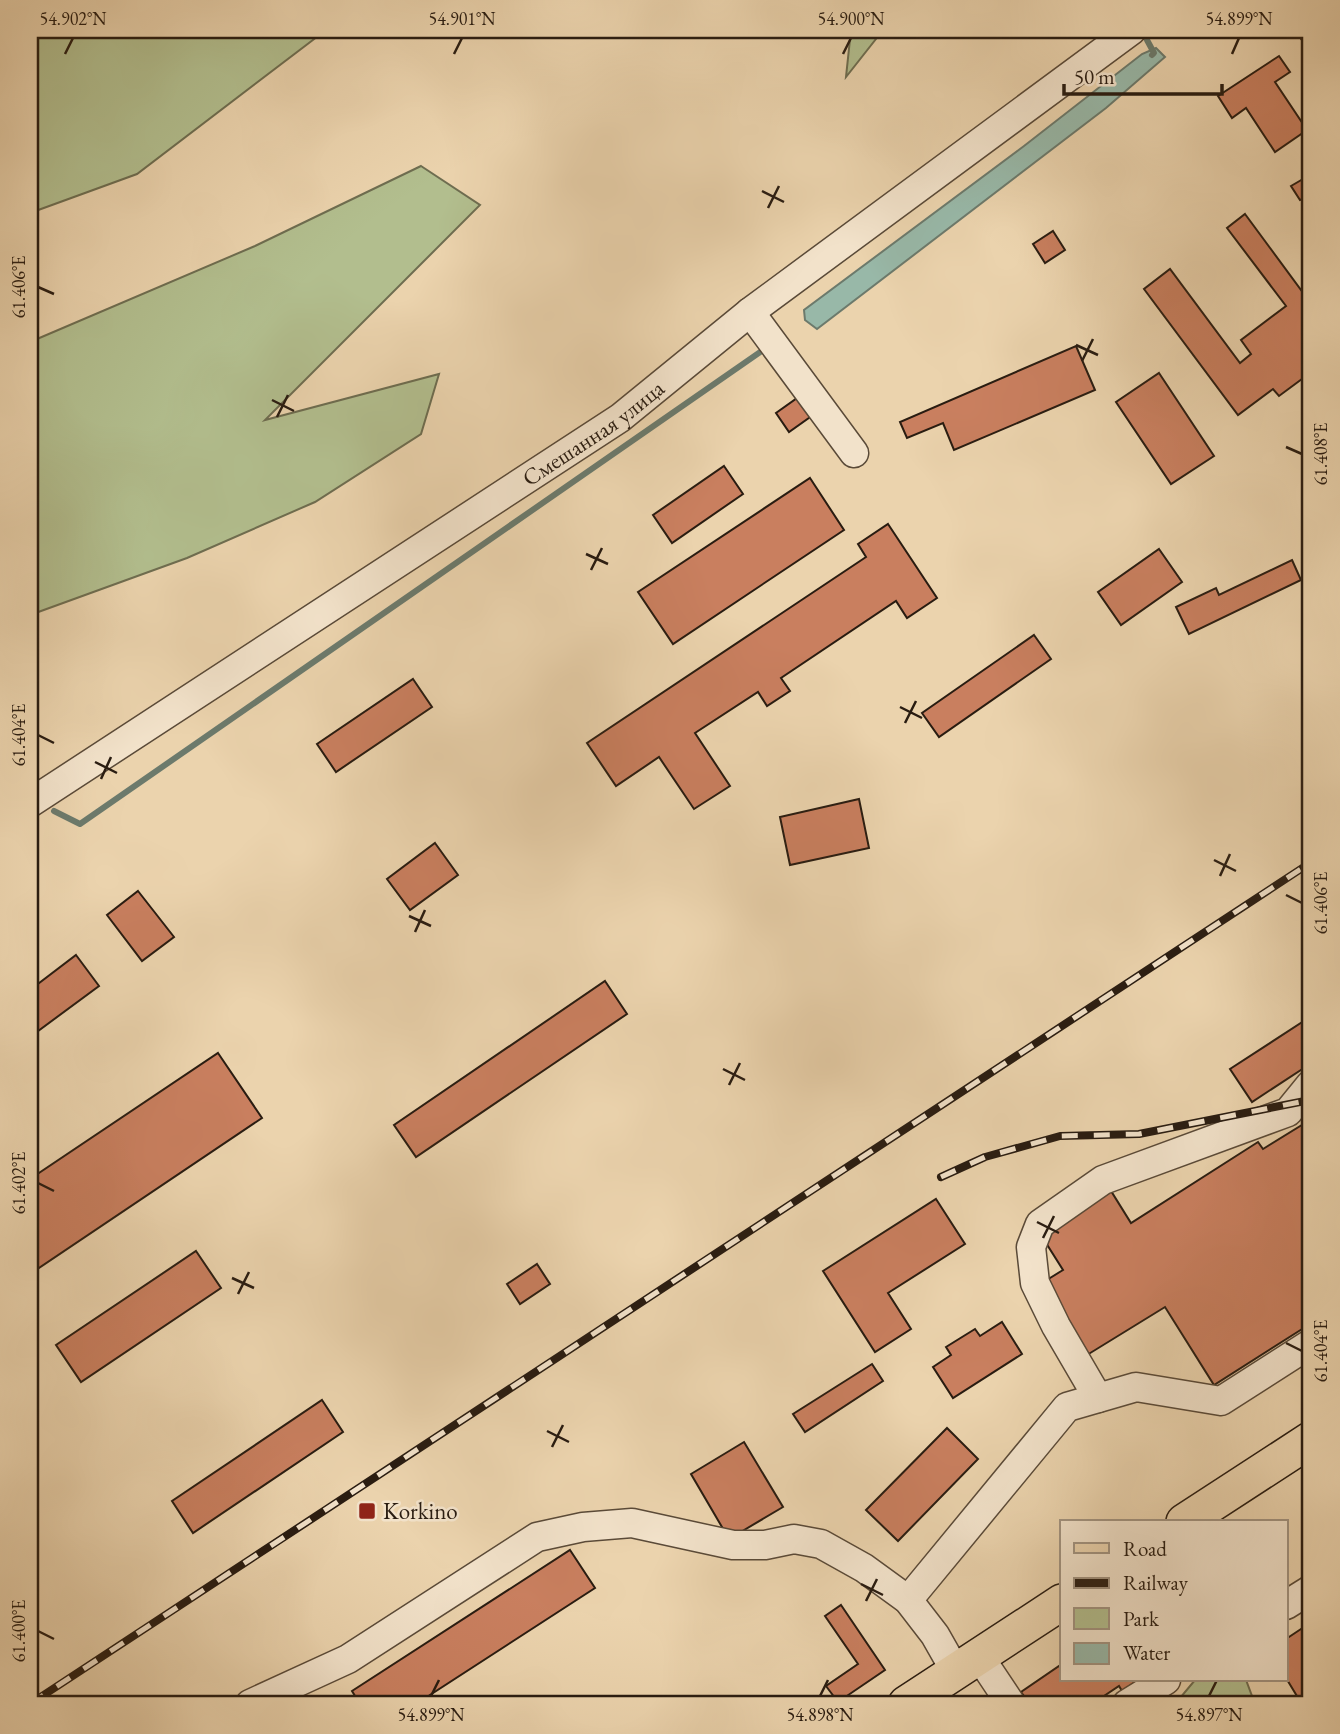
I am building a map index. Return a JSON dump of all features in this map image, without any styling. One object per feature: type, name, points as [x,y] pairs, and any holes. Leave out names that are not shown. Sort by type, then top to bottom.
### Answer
[{"type":"main road","points":[[1187,1520],[1310,1440]]},
{"type":"main road","points":[[906,1704],[1060,1603]]},
{"type":"street","name":"Смешанная улица","points":[[30,803],[620,418],[750,312],[1132,30]]},
{"type":"street","points":[[750,312],[854,453]]},
{"type":"street","points":[[1098,1398],[1056,1326],[1035,1283],[1031,1247],[1040,1224],[1103,1181],[1288,1112],[1310,1085]]},
{"type":"street","points":[[908,1600],[1067,1408],[1136,1387],[1221,1401],[1310,1344]]},
{"type":"street","points":[[250,1704],[348,1659],[537,1537],[583,1527],[632,1523],[733,1545],[765,1545],[794,1539],[821,1544],[864,1568],[908,1600],[935,1635],[1011,1704]]},
{"type":"street","points":[[1288,1604],[1310,1590]]},
{"type":"street","points":[[1127,1704],[1163,1682]]},
{"type":"green space","points":[[30,30],[326,30],[137,174],[30,213]]},
{"type":"green space","points":[[851,30],[883,30],[846,77]]},
{"type":"green space","points":[[421,166],[480,205],[265,420],[439,374],[421,434],[315,502],[187,558],[30,615],[30,342],[255,246]]},
{"type":"green space","points":[[1193,1682],[1247,1682],[1255,1704],[1175,1704]]},
{"type":"water","points":[[1156,48],[1165,57],[1106,108],[817,329],[805,320],[804,310],[1142,54]]},
{"type":"building","points":[[1295,30],[1310,30],[1310,48],[1308,49]]},
{"type":"building","points":[[1279,56],[1290,72],[1275,82],[1307,130],[1275,152],[1246,108],[1232,118],[1218,96]]},
{"type":"building","points":[[1310,175],[1310,196],[1300,200],[1291,186]]},
{"type":"building","points":[[1245,214],[1304,294],[1310,289],[1310,373],[1279,396],[1273,389],[1238,415],[1144,289],[1170,269],[1240,363],[1251,354],[1241,340],[1286,306],[1227,228]]},
{"type":"building","points":[[1053,231],[1065,250],[1045,263],[1033,244]]},
{"type":"building","points":[[1076,346],[1095,390],[954,450],[943,423],[907,438],[900,422]]},
{"type":"building","points":[[1159,373],[1214,456],[1171,484],[1116,402]]},
{"type":"building","points":[[800,396],[813,415],[789,432],[776,413]]},
{"type":"building","points":[[724,466],[743,494],[672,543],[653,515]]},
{"type":"building","points":[[810,478],[844,530],[673,644],[638,592]]},
{"type":"building","points":[[888,524],[937,598],[907,618],[896,601],[781,678],[790,691],[767,706],[758,692],[695,733],[730,786],[694,809],[659,757],[616,786],[587,743],[866,557],[858,544]]},
{"type":"building","points":[[1159,549],[1182,582],[1121,625],[1098,592]]},
{"type":"building","points":[[1292,560],[1301,580],[1189,634],[1176,607],[1216,588],[1219,595]]},
{"type":"building","points":[[1034,635],[1051,659],[939,737],[922,713]]},
{"type":"building","points":[[413,679],[432,707],[336,772],[317,744]]},
{"type":"building","points":[[859,799],[869,848],[790,865],[780,817]]},
{"type":"building","points":[[435,843],[458,875],[410,910],[387,879]]},
{"type":"building","points":[[138,891],[174,937],[142,961],[107,915]]},
{"type":"building","points":[[76,955],[99,986],[30,1037],[30,990]]},
{"type":"building","points":[[605,981],[627,1014],[416,1157],[394,1125]]},
{"type":"building","points":[[1310,1017],[1310,1064],[1252,1102],[1230,1069]]},
{"type":"building","points":[[218,1053],[262,1118],[30,1274],[30,1179]]},
{"type":"building","points":[[1310,1120],[1310,1324],[1214,1385],[1165,1307],[1087,1355],[1042,1283],[1063,1270],[1041,1235],[1111,1191],[1131,1223],[1258,1142],[1263,1149]]},
{"type":"building","points":[[936,1199],[965,1244],[888,1293],[911,1329],[875,1352],[823,1271]]},
{"type":"building","points":[[196,1251],[221,1288],[81,1382],[56,1345]]},
{"type":"building","points":[[537,1264],[550,1284],[520,1304],[507,1284]]},
{"type":"building","points":[[1002,1322],[1022,1354],[953,1398],[933,1367],[951,1355],[946,1347],[975,1329],[980,1336]]},
{"type":"building","points":[[872,1364],[883,1381],[805,1432],[793,1414]]},
{"type":"building","points":[[322,1400],[343,1432],[193,1533],[172,1501]]},
{"type":"building","points":[[947,1428],[978,1459],[898,1541],[866,1510]]},
{"type":"building","points":[[744,1442],[783,1507],[729,1539],[691,1474]]},
{"type":"building","points":[[570,1550],[595,1588],[416,1704],[360,1704],[352,1691]]},
{"type":"building","points":[[841,1605],[885,1670],[838,1702],[826,1686],[858,1664],[825,1616]]},
{"type":"building","points":[[1310,1623],[1310,1694],[1300,1701],[1288,1681],[1288,1638]]},
{"type":"building","points":[[1060,1665],[1060,1682],[1135,1682],[1122,1691],[1119,1686],[1092,1704],[1030,1704],[1021,1692]]},
{"type":"waterway","points":[[1147,40],[1154,53],[1152,55]]},
{"type":"waterway","points":[[54,811],[80,824],[766,348]]},
{"type":"railway","points":[[30,1704],[1310,863]]},
{"type":"railway","points":[[941,1177],[985,1157],[1060,1136],[1139,1134],[1310,1100]]},
{"type":"place","name":"Korkino","points":[[367,1511]]}]
